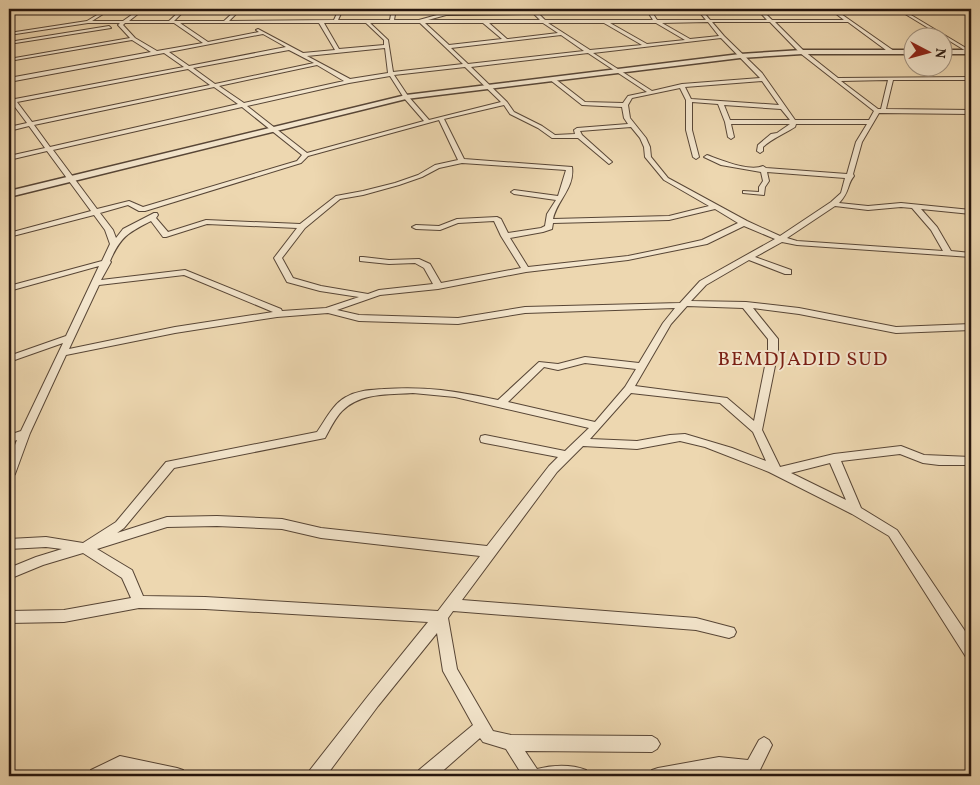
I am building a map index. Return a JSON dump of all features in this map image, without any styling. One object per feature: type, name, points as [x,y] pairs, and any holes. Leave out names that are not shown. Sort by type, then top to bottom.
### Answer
[{"type":"street","points":[[9,12],[26,9]]},
{"type":"street","points":[[88,22],[109,9]]},
{"type":"street","points":[[9,43],[120,25],[142,9]]},
{"type":"street","points":[[172,22],[184,9]]},
{"type":"street","points":[[225,22],[239,9]]},
{"type":"street","points":[[335,22],[341,9]]},
{"type":"street","points":[[392,21],[394,9]]},
{"type":"street","points":[[470,9],[475,14]]},
{"type":"street","points":[[648,9],[656,21],[690,40]]},
{"type":"street","points":[[699,9],[722,37],[760,74],[793,121],[793,126],[778,135],[773,135],[760,146],[760,151]]},
{"type":"street","points":[[759,9],[802,52],[880,111],[971,112]]},
{"type":"street","points":[[832,9],[892,52]]},
{"type":"street","points":[[900,9],[971,52]]},
{"type":"street","points":[[421,21],[446,11],[475,14],[523,13],[536,10],[543,21],[617,72],[650,91]]},
{"type":"street","points":[[9,34],[88,22],[848,20]]},
{"type":"street","points":[[421,21],[512,113],[540,127],[554,137],[579,136]]},
{"type":"street","points":[[484,21],[507,41]]},
{"type":"street","points":[[606,21],[646,45]]},
{"type":"street","points":[[172,22],[207,44]]},
{"type":"street","points":[[245,22],[348,81]]},
{"type":"street","points":[[322,22],[338,51]]},
{"type":"street","points":[[367,22],[386,40],[391,74],[406,97],[428,122]]},
{"type":"street","points":[[120,25],[133,39],[156,53]]},
{"type":"street","points":[[9,80],[263,33]]},
{"type":"street","points":[[447,47],[563,34]]},
{"type":"street","points":[[9,158],[348,81],[465,65],[722,37]]},
{"type":"street","points":[[9,60],[133,39]]},
{"type":"street","points":[[301,55],[387,46]]},
{"type":"street","points":[[11,102],[290,48]]},
{"type":"street","points":[[166,52],[244,106],[306,155]]},
{"type":"street","points":[[9,194],[406,97],[740,56],[802,52],[902,52]]},
{"type":"street","points":[[952,52],[971,52]]},
{"type":"street","points":[[9,129],[317,64]]},
{"type":"street","points":[[838,79],[971,78]]},
{"type":"street","points":[[552,79],[584,104],[625,105]]},
{"type":"street","points":[[762,79],[682,86],[650,91],[630,97],[625,105],[627,118],[648,147],[648,157],[666,179],[744,223],[781,239],[797,243],[971,255]]},
{"type":"street","points":[[316,776],[554,469],[597,426],[629,389],[667,323],[703,283],[781,239],[834,204],[844,194],[859,142],[880,111],[891,79]]},
{"type":"street","points":[[682,86],[689,100],[689,130],[696,157]]},
{"type":"street","points":[[9,95],[11,102],[50,148],[109,230],[114,244]]},
{"type":"street","points":[[689,100],[784,106]]},
{"type":"street","points":[[720,103],[728,122],[731,137]]},
{"type":"street","points":[[9,235],[129,203],[142,209],[299,162],[306,155],[441,118],[505,104]]},
{"type":"street","points":[[441,118],[462,161]]},
{"type":"street","points":[[728,122],[872,122]]},
{"type":"street","points":[[609,162],[579,136],[577,130],[632,125]]},
{"type":"street","points":[[706,157],[724,164],[850,176]]},
{"type":"street","points":[[368,296],[320,288],[290,280],[278,258],[302,226],[338,197],[397,184],[420,176],[438,166],[462,161],[570,168],[561,199],[552,209],[549,227],[543,230],[505,236]]},
{"type":"street","points":[[745,192],[762,194],[762,187],[766,181],[763,168]]},
{"type":"street","points":[[514,192],[561,199]]},
{"type":"street","points":[[9,474],[25,433],[114,244],[126,231],[152,218],[164,203]]},
{"type":"street","points":[[834,204],[868,208],[900,205],[971,212]]},
{"type":"street","points":[[549,221],[669,218],[716,207]]},
{"type":"street","points":[[915,207],[934,229],[948,252]]},
{"type":"street","points":[[152,218],[166,234],[206,222],[302,226]]},
{"type":"street","points":[[416,227],[440,228],[457,221],[497,219],[526,270]]},
{"type":"street","points":[[326,311],[368,296],[526,270],[662,252],[704,242],[744,223]]},
{"type":"street","points":[[747,257],[788,272]]},
{"type":"street","points":[[363,259],[389,262],[416,261],[427,266],[438,286]]},
{"type":"street","points":[[9,288],[107,262]]},
{"type":"street","points":[[95,283],[185,272],[278,311],[277,314]]},
{"type":"street","points":[[63,353],[175,330],[277,314],[326,311],[359,318],[458,321],[526,310],[684,304],[746,305],[799,311],[896,330],[971,327]]},
{"type":"street","points":[[746,305],[773,339],[773,351],[757,430]]},
{"type":"street","points":[[9,359],[69,338]]},
{"type":"street","points":[[500,404],[542,364],[558,367],[585,360],[643,367]]},
{"type":"street","points":[[629,389],[723,400],[757,430],[777,472]]},
{"type":"street","points":[[85,548],[120,525],[170,465],[321,435],[337,410],[350,399],[363,394],[413,390],[455,394],[597,426]]},
{"type":"street","points":[[9,439],[25,433]]},
{"type":"street","points":[[580,442],[643,445],[668,438],[684,438],[728,451],[777,472],[856,511],[893,534],[971,652]]},
{"type":"street","points":[[486,439],[566,455]]},
{"type":"street","points":[[777,472],[834,458],[901,450],[923,459],[971,461]]},
{"type":"street","points":[[834,458],[856,511]]},
{"type":"street","points":[[9,574],[40,561],[167,522],[217,521],[282,524],[321,533],[491,552]]},
{"type":"street","points":[[9,544],[46,542],[85,548],[127,574],[139,602]]},
{"type":"street","points":[[9,617],[64,616],[139,602],[205,603],[441,617]]},
{"type":"street","points":[[450,605],[696,624],[730,632]]},
{"type":"street","points":[[441,617],[450,670],[488,737],[511,743],[652,744]]},
{"type":"street","points":[[425,776],[482,727]]},
{"type":"street","points":[[511,743],[532,776]]},
{"type":"street","points":[[658,776],[719,765],[752,768],[764,745]]},
{"type":"street","points":[[97,776],[120,764],[177,776]]},
{"type":"street","points":[[538,776],[561,774],[580,776]]},
{"type":"district","name":"BEMDJADID SUD","points":[[803,358]]}]
